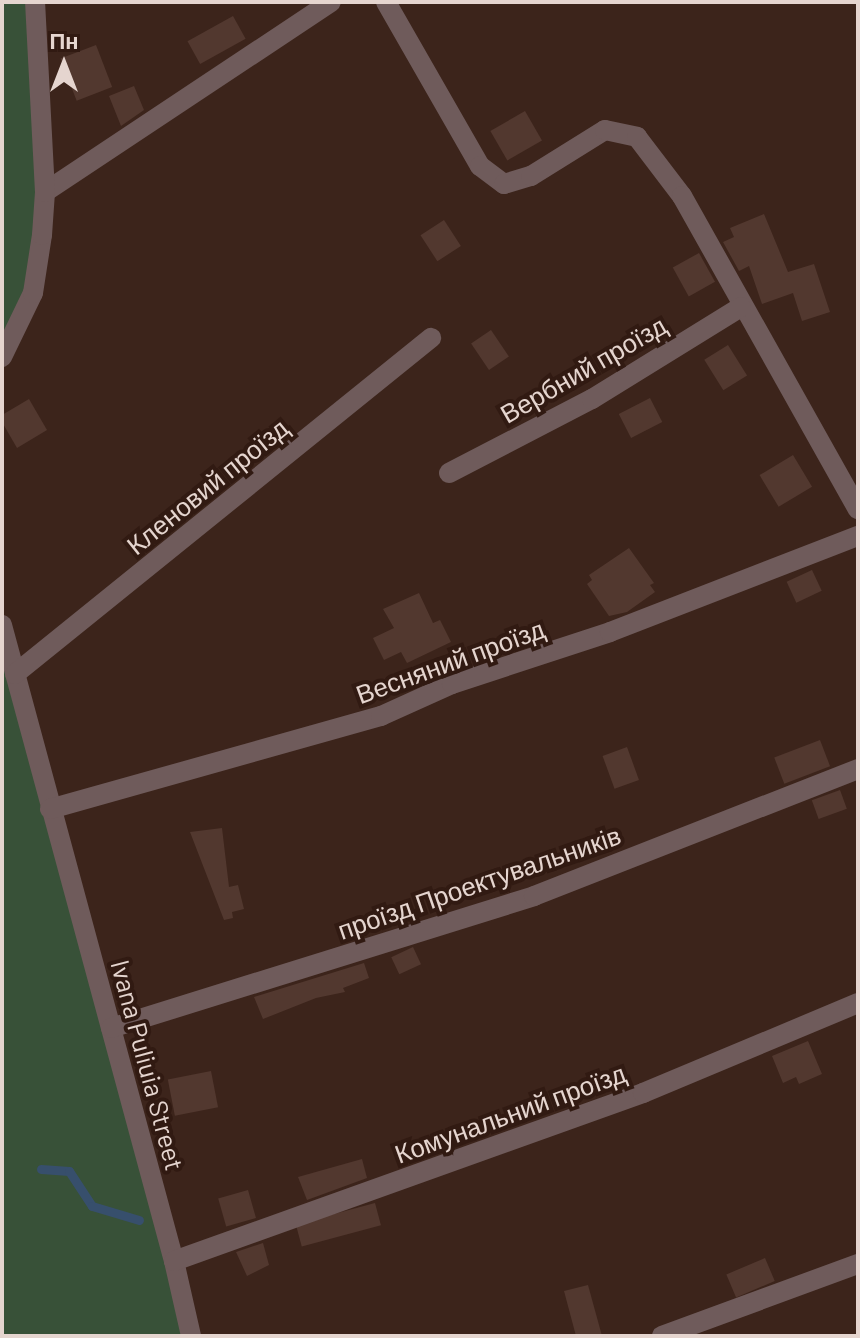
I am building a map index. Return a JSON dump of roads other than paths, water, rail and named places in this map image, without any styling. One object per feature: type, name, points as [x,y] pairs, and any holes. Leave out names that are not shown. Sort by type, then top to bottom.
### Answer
[{"type":"street","points":[[2,357],[33,293],[45,192],[35,2]]},
{"type":"street","points":[[45,192],[331,2]]},
{"type":"street","points":[[386,2],[480,166],[504,184],[531,176],[605,130],[637,137],[682,196],[741,307],[858,509]]},
{"type":"street","name":"Вербний проїзд","points":[[449,473],[592,399],[741,307]]},
{"type":"street","name":"Кленовий проїзд","points":[[15,674],[431,338]]},
{"type":"street","name":"Весняний проїзд","points":[[50,809],[381,716],[452,684],[610,632],[858,536]]},
{"type":"street","name":"Ivana Puliuia Street","points":[[2,625],[174,1261],[191,1336]]},
{"type":"street","name":"проїзд Проектувальників","points":[[111,1028],[534,896],[858,769]]},
{"type":"street","name":"Комунальний проїзд","points":[[174,1261],[643,1093],[858,1003]]},
{"type":"street","points":[[662,1336],[858,1264]]},
{"type":"waterway","points":[[41,1169],[69,1171],[92,1206],[139,1220]]}]
